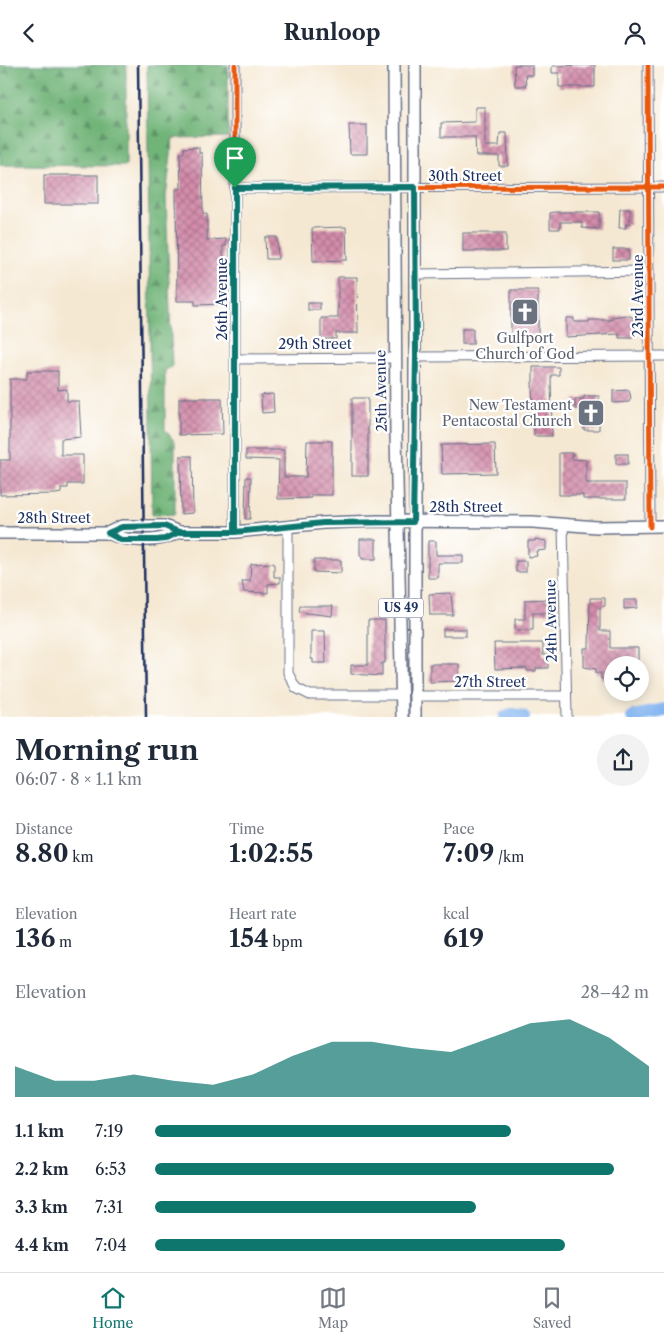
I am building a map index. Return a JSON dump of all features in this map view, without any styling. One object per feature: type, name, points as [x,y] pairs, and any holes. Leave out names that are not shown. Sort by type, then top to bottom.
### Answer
[{"type":"main road","name":"25th Avenue","points":[[394,65],[395,357],[402,717]]},
{"type":"main road","name":"US 49","points":[[414,717],[415,65]]},
{"type":"main road","name":"28th Street","points":[[0,533],[108,533],[122,527],[164,526],[179,532],[235,532],[323,523],[399,521],[533,522],[664,526]]},
{"type":"street","name":"26th Avenue","points":[[235,532],[236,65]]},
{"type":"street","name":"23rd Avenue","points":[[648,65],[650,527]]},
{"type":"street","name":"30th Street","points":[[235,188],[664,187]]},
{"type":"street","points":[[416,274],[649,271]]},
{"type":"street","points":[[416,357],[664,355]]},
{"type":"street","name":"29th Street","points":[[235,359],[395,357]]},
{"type":"street","name":"24th Avenue","points":[[563,524],[567,717]]},
{"type":"street","points":[[288,527],[288,673],[296,688],[310,695],[402,695]]},
{"type":"street","name":"27th Street","points":[[414,696],[566,700]]},
{"type":"green space","points":[[0,65],[126,65],[126,166],[0,165]]},
{"type":"green space","points":[[147,65],[228,65],[228,137],[173,138],[166,197],[172,367],[165,370],[165,430],[175,442],[175,514],[152,515]]},
{"type":"building","points":[[514,65],[532,65],[532,75],[525,75],[526,86],[515,86]]},
{"type":"building","points":[[595,65],[595,87],[559,87],[559,73],[552,73],[552,66]]},
{"type":"building","points":[[475,107],[485,107],[485,146],[499,146],[500,133],[507,133],[508,166],[499,166],[499,156],[476,156],[475,137],[441,137],[441,123],[475,122]]},
{"type":"building","points":[[349,125],[367,125],[367,154],[350,154]]},
{"type":"building","points":[[199,147],[199,153],[202,153],[203,214],[207,214],[207,240],[226,239],[226,246],[223,246],[224,296],[228,296],[228,304],[195,305],[195,301],[177,301],[176,189],[181,189],[180,153],[184,153],[184,148]]},
{"type":"building","points":[[44,175],[98,175],[98,204],[44,204]]},
{"type":"building","points":[[620,209],[630,209],[630,224],[626,224],[626,228],[619,228]]},
{"type":"building","points":[[599,212],[599,229],[582,228],[582,222],[560,222],[560,229],[550,229],[550,213]]},
{"type":"building","points":[[346,227],[347,260],[313,261],[312,228]]},
{"type":"building","points":[[463,233],[506,233],[506,251],[463,251]]},
{"type":"building","points":[[265,237],[277,237],[278,259],[266,259]]},
{"type":"building","points":[[613,249],[629,249],[629,260],[613,260]]},
{"type":"building","points":[[338,277],[357,277],[358,333],[336,333],[336,339],[321,339],[321,318],[338,318]]},
{"type":"building","name":"Gulfport Church of God","points":[[511,290],[538,290],[538,335],[511,335]]},
{"type":"building","points":[[308,303],[320,303],[320,310],[308,310]]},
{"type":"building","points":[[626,315],[633,317],[633,338],[619,338],[619,334],[566,337],[566,318],[574,318],[574,322],[589,322],[589,320],[612,320],[612,317]]},
{"type":"building","points":[[462,329],[473,329],[473,344],[462,344]]},
{"type":"building","points":[[533,367],[559,367],[559,375],[551,375],[552,436],[534,436]]},
{"type":"building","points":[[27,371],[58,371],[58,390],[67,389],[67,401],[79,401],[81,437],[61,439],[61,455],[83,455],[83,484],[68,484],[68,488],[61,488],[61,493],[56,494],[0,495],[0,460],[10,460],[10,379],[27,379]]},
{"type":"building","points":[[629,390],[631,398],[629,402],[613,403],[613,391]]},
{"type":"building","points":[[273,394],[274,412],[262,413],[261,395]]},
{"type":"building","name":"New Testament Pentacostal Church","points":[[584,396],[599,396],[599,430],[584,430],[584,409],[575,409],[575,399],[584,399]]},
{"type":"building","points":[[179,398],[222,398],[223,434],[179,435]]},
{"type":"building","points":[[352,398],[368,398],[368,476],[352,476]]},
{"type":"building","points":[[307,441],[332,441],[332,495],[311,495],[311,498],[278,499],[279,460],[246,459],[246,450],[284,450],[284,477],[306,477]]},
{"type":"building","points":[[495,444],[496,473],[442,474],[441,445]]},
{"type":"building","points":[[559,453],[572,453],[572,459],[586,460],[586,483],[626,483],[626,499],[583,499],[583,495],[559,495]]},
{"type":"building","points":[[616,454],[628,454],[628,464],[616,464]]},
{"type":"building","points":[[180,456],[192,456],[193,513],[181,514]]},
{"type":"building","points":[[246,477],[251,477],[250,519],[245,519]]},
{"type":"building","points":[[360,539],[376,539],[376,559],[362,559],[362,556],[360,556]]},
{"type":"building","points":[[535,539],[546,541],[546,550],[536,551],[537,556],[528,557],[528,541],[535,541]]},
{"type":"building","points":[[428,541],[436,541],[436,555],[463,555],[463,563],[438,563],[438,578],[428,578]]},
{"type":"building","points":[[314,560],[341,560],[341,573],[314,572]]},
{"type":"building","points":[[516,561],[526,561],[526,572],[516,572]]},
{"type":"building","points":[[274,563],[274,577],[280,577],[280,583],[268,584],[268,593],[244,592],[242,581],[250,581],[251,564]]},
{"type":"building","points":[[451,593],[453,615],[430,615],[429,594]]},
{"type":"building","points":[[590,598],[605,598],[605,606],[600,607],[600,631],[610,631],[610,648],[638,648],[638,656],[604,656],[604,679],[601,679],[601,673],[596,673],[596,669],[584,667],[584,648],[589,648]]},
{"type":"building","points":[[548,599],[548,613],[533,613],[533,630],[515,630],[515,619],[525,619],[525,600]]},
{"type":"building","points":[[624,600],[637,600],[637,608],[624,609]]},
{"type":"building","points":[[300,606],[333,606],[332,616],[299,612]]},
{"type":"building","points":[[368,620],[385,620],[385,663],[382,663],[382,676],[351,674],[351,665],[368,665]]},
{"type":"building","points":[[443,629],[466,629],[466,636],[443,636]]},
{"type":"building","points":[[311,631],[325,631],[326,663],[313,663],[313,659],[311,659]]},
{"type":"building","points":[[494,643],[543,643],[543,655],[548,655],[548,668],[536,668],[536,671],[527,671],[527,668],[495,669]]},
{"type":"building","points":[[430,664],[459,664],[459,681],[430,682]]},
{"type":"waterway","points":[[633,717],[664,710]]},
{"type":"waterway","points":[[506,717],[512,715],[523,717]]},
{"type":"railway","points":[[138,65],[146,717]]},
{"type":"cycle path","points":[[235,65],[235,532]]},
{"type":"cycle path","points":[[648,65],[650,527]]},
{"type":"cycle path","points":[[235,188],[664,187]]},
{"type":"place","name":"Gulfport Church of God","points":[[525,312]]},
{"type":"place","name":"New Testament Pentacostal Church","points":[[591,413]]},
{"type":"route","points":[[235,188],[235,532],[179,532],[165,539],[157,540],[121,540],[108,533],[122,527],[164,526],[179,532],[235,532],[266,531],[323,523],[413,522],[416,357],[415,187],[235,188]]}]
